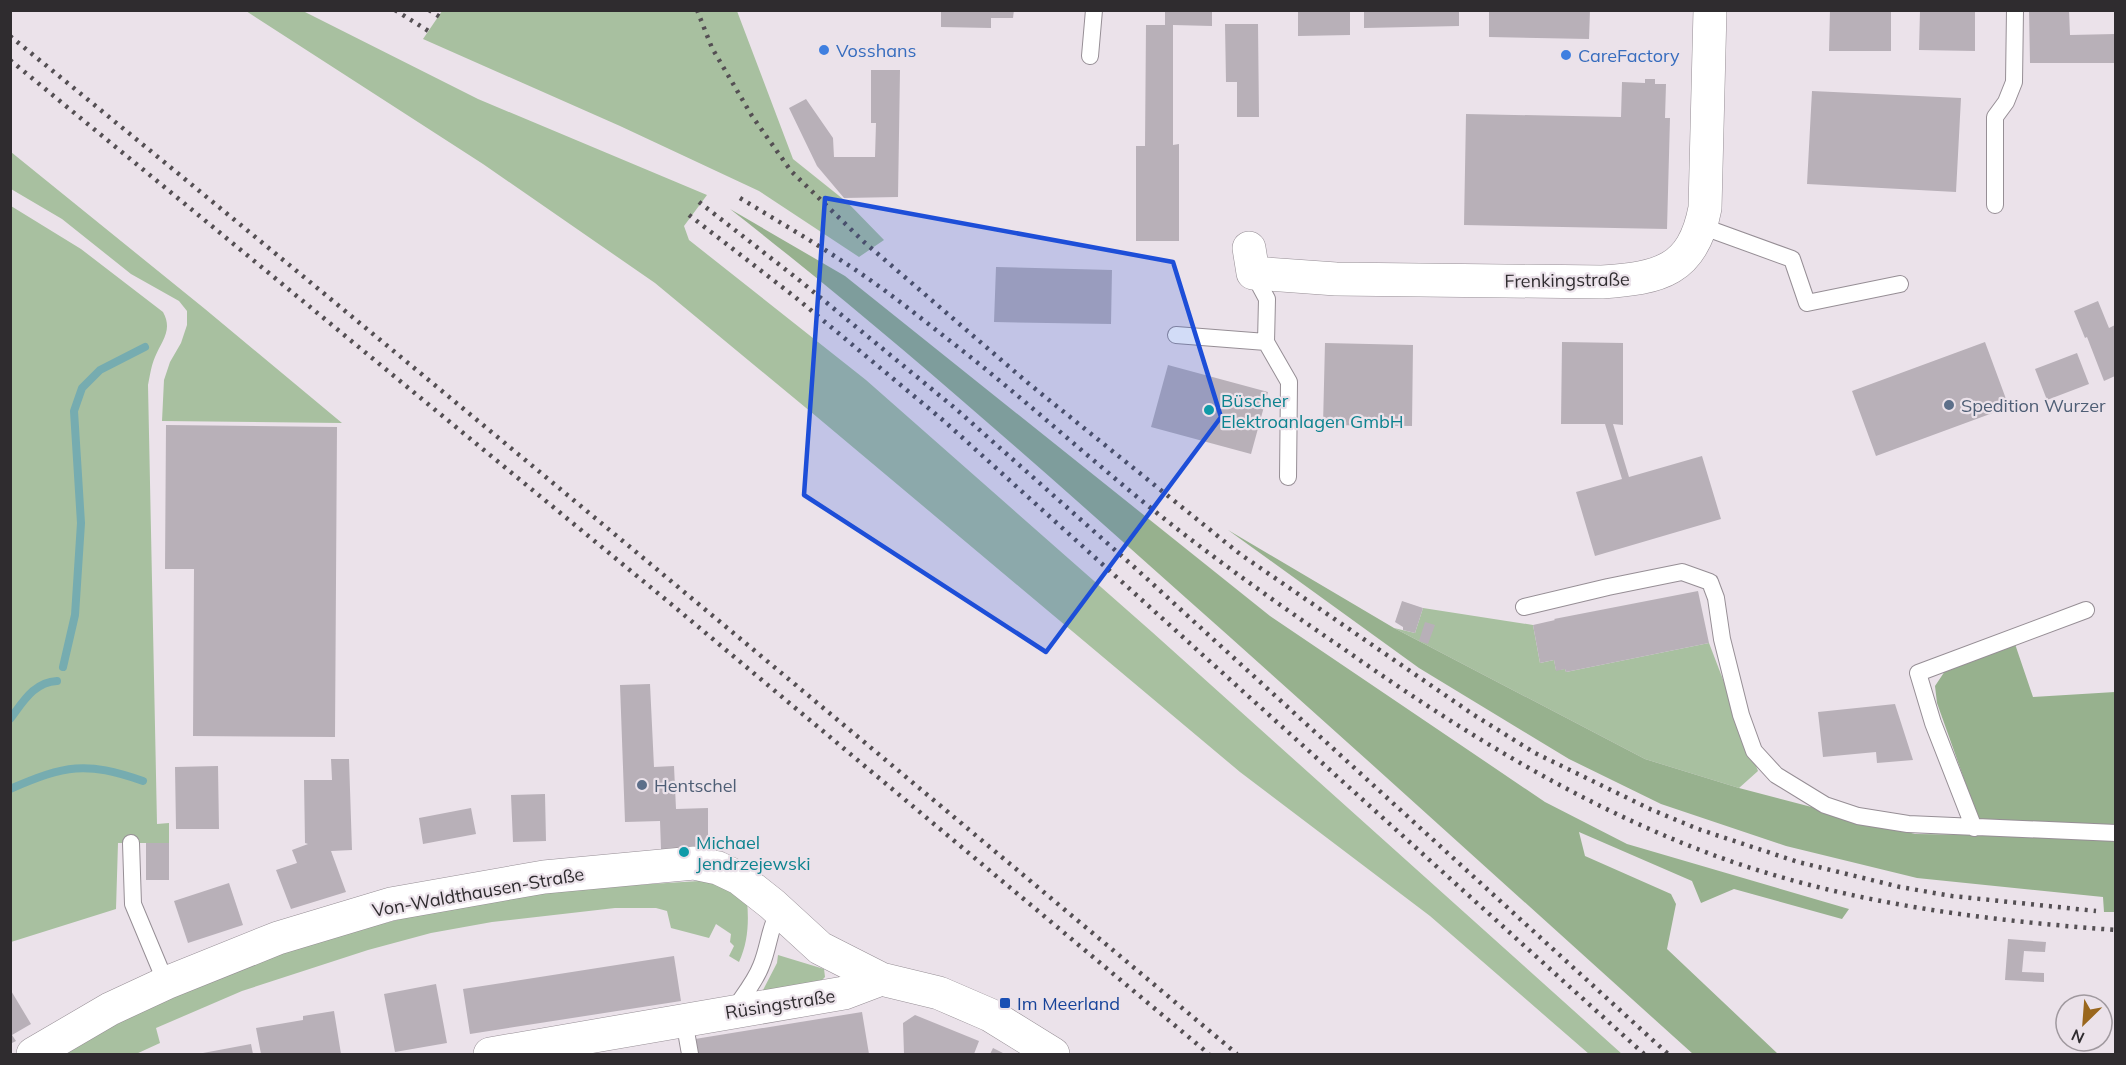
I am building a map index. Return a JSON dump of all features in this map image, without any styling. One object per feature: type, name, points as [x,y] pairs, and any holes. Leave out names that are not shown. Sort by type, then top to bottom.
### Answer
[{"type":"street","name":"Frenkingstraße","points":[[1251,260],[1336,279],[1602,282],[1640,279],[1675,266],[1692,247],[1701,226],[1705,208],[1710,10]]},
{"type":"street","name":"Von-Waldthausen-Straße","points":[[33,1054],[110,1009],[166,983],[278,938],[391,904],[544,877],[694,864],[718,868],[740,878],[820,948],[881,980]]},
{"type":"street","name":"Rüsingstraße","points":[[490,1054],[570,1047],[684,1020],[844,993],[881,980]]},
{"type":"street","points":[[881,980],[939,993],[990,1015],[1053,1054]]},
{"type":"lane","points":[[1090,56],[1094,10]]},
{"type":"lane","points":[[1995,205],[1995,117],[2006,102],[2014,82],[2015,10]]},
{"type":"lane","points":[[1701,226],[1792,259],[1807,303],[1900,284]]},
{"type":"lane","points":[[1251,260],[1266,299],[1266,342],[1289,382],[1288,477]]},
{"type":"lane","points":[[1176,334],[1266,342]]},
{"type":"lane","points":[[1524,607],[1682,572],[1710,582],[1716,598],[1722,639],[1754,751],[1776,775],[1825,805],[1858,816],[1908,824],[2115,833]]},
{"type":"lane","points":[[1974,828],[1933,723],[1918,673],[2086,610]]},
{"type":"lane","points":[[131,843],[133,904],[166,983]]},
{"type":"lane","points":[[732,1011],[761,968],[768,946],[771,924],[779,911]]},
{"type":"lane","points":[[684,1020],[690,1054]]},
{"type":"highlighted area","points":[[825,198],[1173,262],[1221,417],[1046,652],[804,495]]},
{"type":"green space","points":[[246,11],[303,11],[478,99],[707,195],[684,226],[689,240],[866,380],[1152,632],[1622,1054],[1589,1054],[1430,916],[1240,772],[655,283],[483,164]]},
{"type":"green space","points":[[442,11],[737,11],[793,159],[848,203],[884,240],[859,257],[759,191],[620,126],[423,39]]},
{"type":"green space","points":[[11,152],[342,423],[162,421],[164,380],[187,325],[187,311],[179,301],[131,274],[62,219],[11,189]]},
{"type":"green space","points":[[11,206],[81,249],[163,312],[166,318],[167,330],[154,360],[148,385],[157,824],[169,823],[169,843],[118,843],[116,909],[11,942]]},
{"type":"green space","points":[[730,209],[845,276],[1270,616],[1545,802],[1627,844],[1849,909],[1842,919],[1734,889],[1701,903],[1692,881],[1579,832],[1585,856],[1671,894],[1676,904],[1667,949],[1778,1054],[1693,1054],[1018,449],[847,303]]},
{"type":"green space","points":[[1228,530],[1394,628],[1645,759],[1739,788],[1915,834],[1984,835],[1937,703],[1935,686],[1945,671],[2015,644],[2033,697],[2115,692],[2115,912],[2104,912],[2103,897],[1917,878],[1786,846],[1661,804],[1569,759],[1419,668]]},
{"type":"green space","points":[[1423,608],[1533,625],[1540,663],[1554,660],[1556,670],[1565,669],[1566,672],[1709,643],[1758,771],[1739,788],[1645,759],[1394,628],[1415,633]]},
{"type":"green space","points":[[699,881],[716,883],[747,901],[747,932],[739,962],[729,956],[734,946],[730,942],[731,934],[716,924],[709,938],[671,928],[667,911],[656,908],[615,908],[492,922],[431,933],[368,950],[242,991],[156,1028],[160,1043],[136,1054],[60,1054],[149,1008],[237,969],[307,945],[378,925],[486,901],[539,893]]},
{"type":"green space","points":[[778,955],[824,969],[825,977],[820,982],[762,992],[777,963]]},
{"type":"building","points":[[941,10],[1014,10],[1013,18],[991,18],[991,28],[941,27]]},
{"type":"building","points":[[1165,10],[1212,10],[1212,26],[1173,25],[1173,145],[1179,144],[1179,241],[1136,241],[1136,146],[1145,146],[1146,25],[1165,25]]},
{"type":"building","points":[[1298,10],[1350,10],[1350,35],[1298,36]]},
{"type":"building","points":[[1364,10],[1459,10],[1459,26],[1364,28]]},
{"type":"building","points":[[1489,10],[1590,10],[1589,39],[1489,37]]},
{"type":"building","points":[[1830,10],[1891,10],[1891,51],[1829,51]]},
{"type":"building","points":[[2029,10],[2069,10],[2070,35],[2115,34],[2115,63],[2030,63]]},
{"type":"building","points":[[1920,11],[1975,12],[1975,51],[1919,50]]},
{"type":"building","points":[[1225,24],[1258,24],[1259,117],[1237,117],[1237,82],[1226,82]]},
{"type":"building","points":[[871,70],[900,70],[898,197],[844,198],[817,166],[789,108],[806,99],[833,138],[834,157],[875,157],[876,123],[871,123]]},
{"type":"building","points":[[1645,79],[1655,79],[1655,84],[1666,84],[1665,118],[1670,118],[1667,229],[1464,225],[1466,114],[1621,117],[1622,82],[1645,83]]},
{"type":"building","points":[[1812,91],[1961,98],[1956,192],[1807,184]]},
{"type":"building","points":[[996,267],[1112,270],[1111,324],[994,322]]},
{"type":"building","points":[[2098,301],[2109,328],[2115,325],[2115,376],[2104,381],[2074,311]]},
{"type":"building","points":[[1562,342],[1623,343],[1623,425],[1613,424],[1629,477],[1702,456],[1721,519],[1595,556],[1576,492],[1622,479],[1605,424],[1561,424]]},
{"type":"building","points":[[1985,342],[2009,407],[1876,456],[1852,391]]},
{"type":"building","points":[[1325,343],[1413,345],[1412,426],[1323,425]]},
{"type":"building","points":[[2077,353],[2089,384],[2047,400],[2035,369]]},
{"type":"building","name":"Büscher Elektroanlagen GmbH","points":[[1168,365],[1268,392],[1251,454],[1151,427]]},
{"type":"building","points":[[166,425],[337,427],[335,737],[193,736],[194,569],[165,569]]},
{"type":"building","points":[[1698,591],[1709,643],[1566,672],[1565,669],[1556,671],[1554,660],[1540,663],[1533,625]]},
{"type":"building","points":[[1402,601],[1423,608],[1415,633],[1403,630],[1403,627],[1395,622]]},
{"type":"building","points":[[1425,622],[1435,625],[1428,644],[1419,641]]},
{"type":"building","points":[[650,684],[654,767],[674,766],[676,809],[708,808],[708,848],[661,849],[660,821],[625,822],[620,685]]},
{"type":"building","points":[[1895,704],[1913,760],[1877,763],[1876,752],[1823,757],[1818,712]]},
{"type":"building","points":[[331,759],[349,759],[352,850],[331,851],[346,892],[291,909],[276,870],[297,863],[292,850],[308,844],[305,843],[304,780],[332,780]]},
{"type":"building","points":[[218,766],[219,829],[176,829],[175,767]]},
{"type":"building","points":[[545,794],[546,841],[513,842],[511,795]]},
{"type":"building","points":[[471,808],[476,834],[423,844],[419,818]]},
{"type":"building","points":[[146,843],[169,843],[169,880],[146,880]]},
{"type":"building","points":[[229,883],[243,925],[188,943],[174,901]]},
{"type":"building","points":[[2008,939],[2046,942],[2045,952],[2024,951],[2022,972],[2044,973],[2044,982],[2005,980]]},
{"type":"building","points":[[674,956],[681,1001],[470,1034],[463,989]]},
{"type":"building","points":[[436,984],[447,1043],[395,1052],[384,994]]},
{"type":"building","points":[[10,989],[31,1024],[12,1035],[16,1041],[10,1044]]},
{"type":"building","points":[[334,1011],[341,1054],[261,1054],[256,1028],[303,1020],[303,1016]]},
{"type":"building","points":[[862,1012],[869,1054],[698,1054],[695,1039]]},
{"type":"building","points":[[915,1015],[979,1041],[974,1054],[904,1054],[903,1023]]},
{"type":"building","points":[[251,1044],[253,1054],[203,1054],[203,1053]]},
{"type":"building","points":[[993,1048],[1005,1054],[990,1054]]},
{"type":"waterway","points":[[63,667],[75,615],[81,523],[74,411],[82,388],[100,370],[145,347]]},
{"type":"waterway","points":[[10,719],[35,689],[57,681]]},
{"type":"waterway","points":[[10,789],[46,775],[76,768],[106,770],[143,781]]},
{"type":"railway","points":[[395,10],[430,32]]},
{"type":"railway","points":[[429,10],[440,17]]},
{"type":"railway","points":[[697,10],[712,48],[752,116],[791,171],[864,242],[1028,383],[1240,554],[1474,715],[1535,753],[1650,809],[1698,829],[1798,862],[1900,887],[1952,896],[2096,911]]},
{"type":"railway","points":[[10,36],[472,416],[1237,1054]]},
{"type":"railway","points":[[10,60],[671,604],[1209,1054]]},
{"type":"railway","points":[[740,198],[830,253],[895,298],[1006,386],[1155,511],[1262,592],[1430,708],[1569,790],[1617,814],[1716,856],[1814,886],[1913,907],[1964,915],[2116,930]]},
{"type":"railway","points":[[699,202],[799,280],[956,409],[1133,566],[1668,1054]]},
{"type":"railway","points":[[689,215],[795,297],[944,421],[1644,1054]]},
{"type":"place","name":"Vosshans","points":[[824,50]]},
{"type":"place","name":"CareFactory","points":[[1566,55]]},
{"type":"place","name":"Spedition Wurzer","points":[[1949,405]]},
{"type":"place","name":"Büscher Elektroanlagen GmbH","points":[[1209,410]]},
{"type":"place","name":"Hentschel","points":[[642,785]]},
{"type":"place","name":"Michael Jendrzejewski","points":[[684,852]]},
{"type":"place","name":"Im Meerland","points":[[1005,1003]]}]
